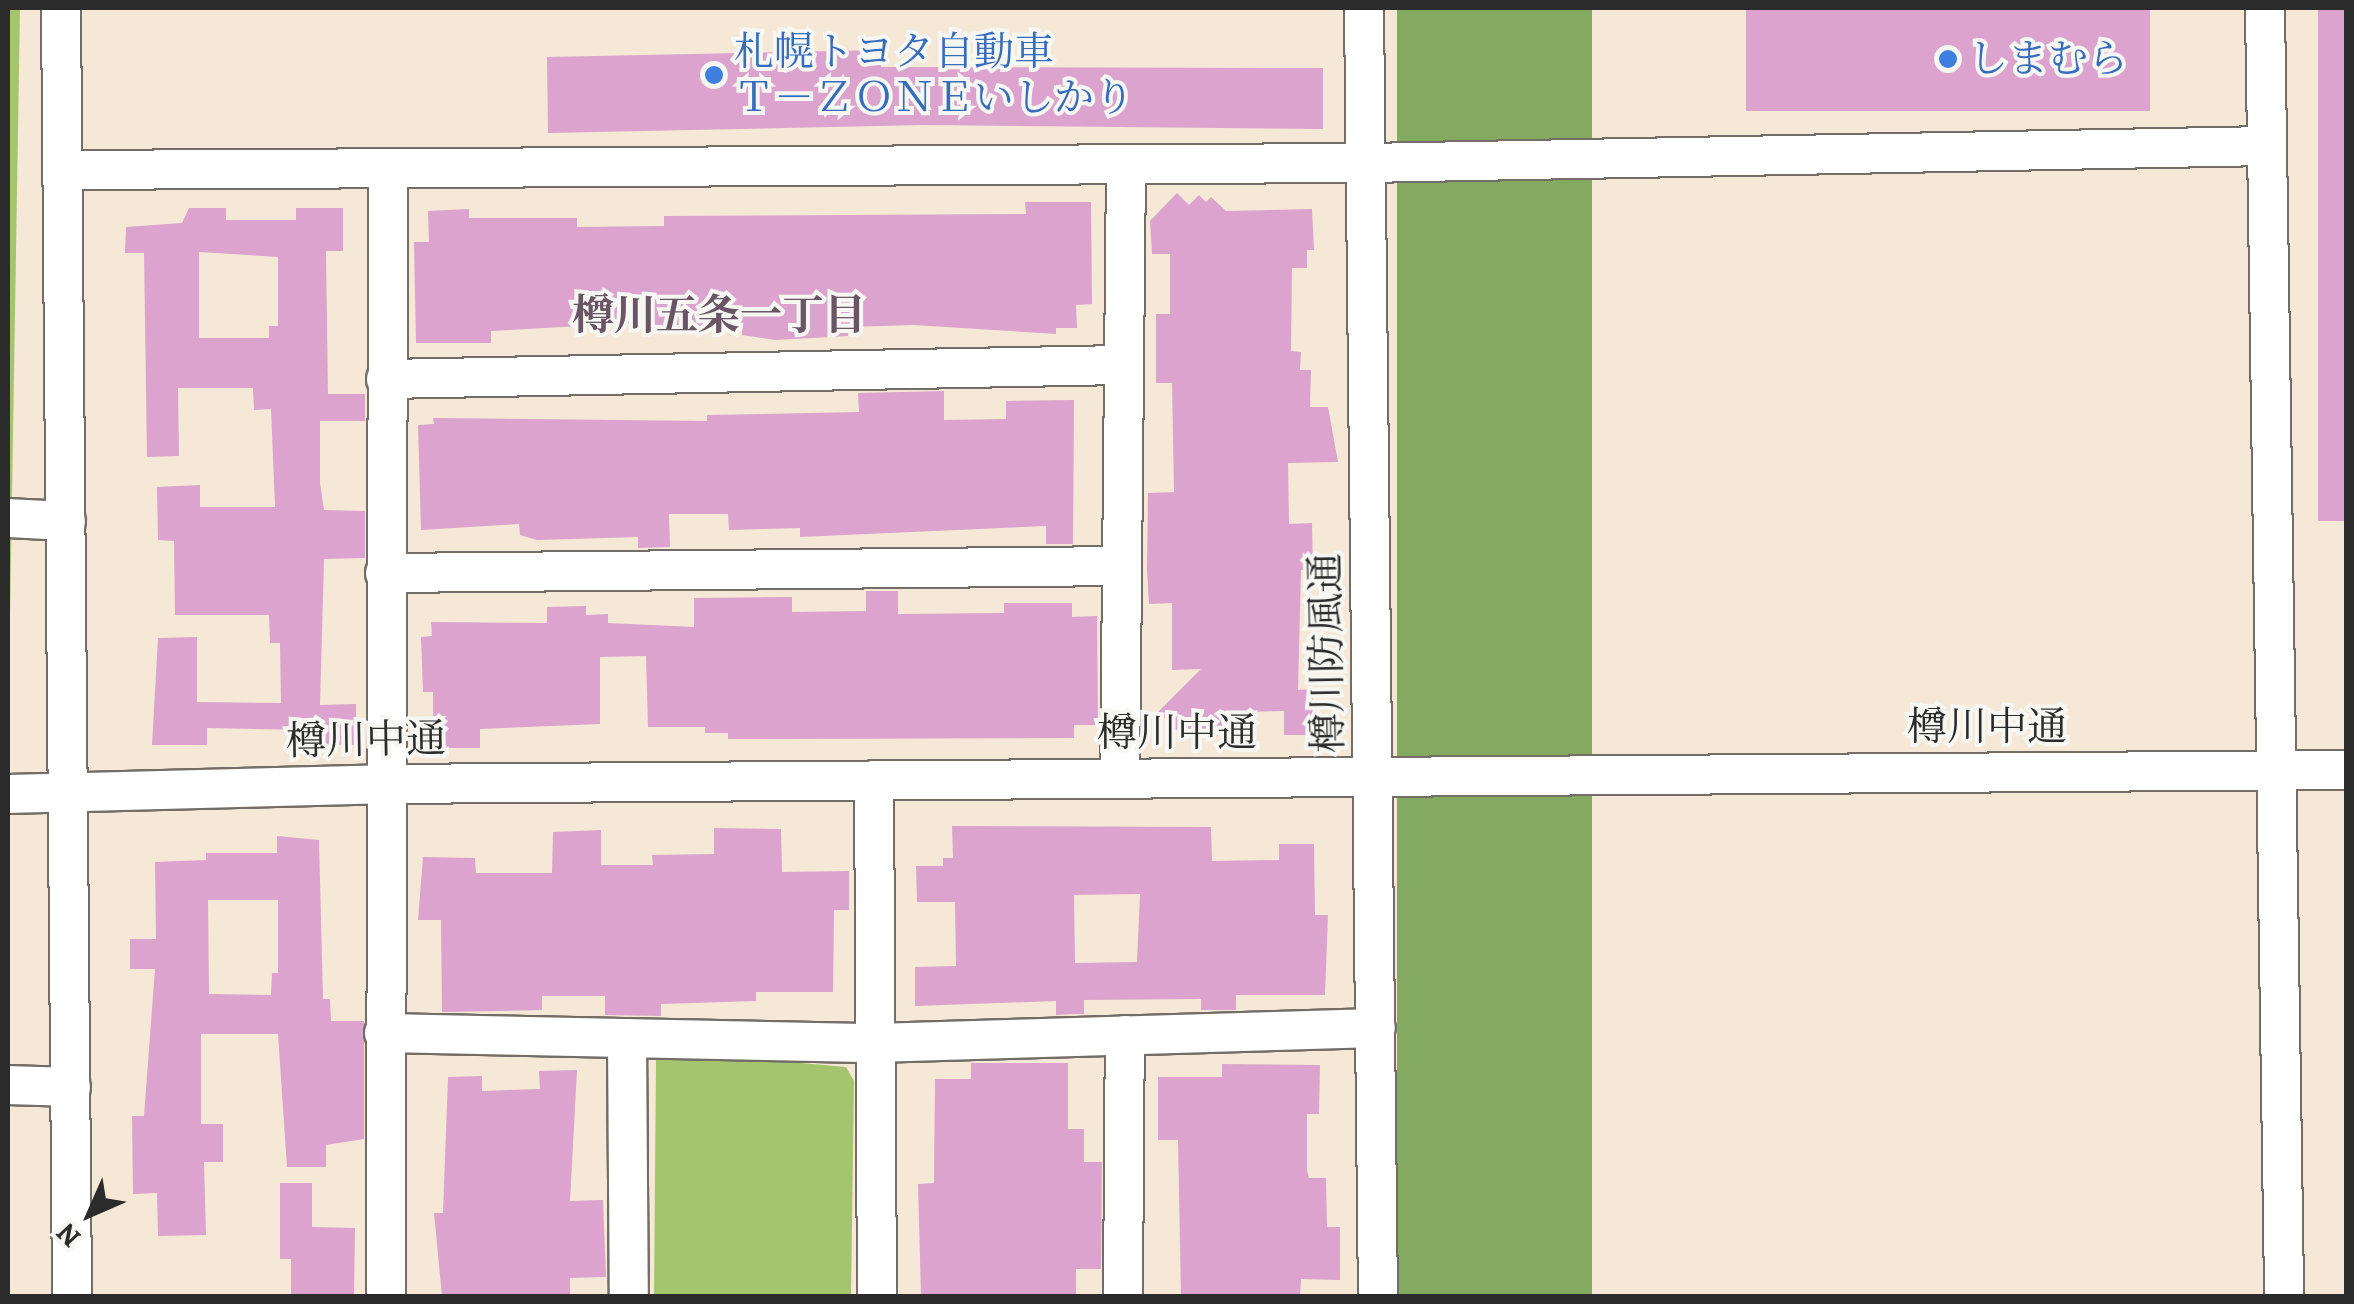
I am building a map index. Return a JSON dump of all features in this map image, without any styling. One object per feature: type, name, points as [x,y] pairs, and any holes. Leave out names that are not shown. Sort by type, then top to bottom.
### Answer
[{"type":"street","points":[[61,8],[72,1296]]},
{"type":"street","name":"樽川防風通","points":[[1364,8],[1378,1296]]},
{"type":"street","points":[[2265,8],[2284,1296]]},
{"type":"street","points":[[63,170],[1366,162],[2267,146]]},
{"type":"street","points":[[1120,778],[1126,164]]},
{"type":"street","points":[[386,1296],[383,784],[388,168]]},
{"type":"street","points":[[386,380],[1124,364]]},
{"type":"street","points":[[8,518],[66,521]]},
{"type":"street","points":[[385,574],[1122,566]]},
{"type":"street","name":"樽川中通","points":[[8,794],[383,784],[2346,770]]},
{"type":"street","points":[[874,780],[877,1296]]},
{"type":"street","points":[[384,1034],[876,1042],[1376,1028]]},
{"type":"street","points":[[1123,1296],[1125,1035]]},
{"type":"street","points":[[627,1038],[629,1296]]},
{"type":"street","points":[[8,1084],[71,1086]]},
{"type":"green space","points":[[8,8],[20,8],[8,739]]},
{"type":"green space","points":[[1397,8],[1592,8],[1592,1296],[1397,1296]]},
{"type":"green space","points":[[667,1051],[846,1067],[854,1081],[851,1296],[654,1296],[656,1060]]},
{"type":"building","name":"しまむら","points":[[1746,8],[2150,8],[2150,111],[1746,111]]},
{"type":"building","points":[[2318,8],[2346,8],[2346,521],[2318,521]]},
{"type":"building","points":[[880,50],[881,67],[1323,68],[1323,129],[924,125],[548,133],[547,57]]},
{"type":"building","points":[[1177,193],[1189,205],[1199,195],[1206,202],[1211,197],[1226,211],[1312,209],[1314,250],[1307,250],[1307,268],[1292,268],[1291,351],[1301,352],[1300,370],[1311,370],[1310,407],[1328,407],[1338,462],[1288,463],[1289,524],[1312,523],[1313,570],[1301,570],[1298,690],[1313,689],[1314,735],[1284,735],[1284,711],[1241,712],[1214,739],[1204,730],[1196,738],[1186,729],[1181,734],[1158,712],[1201,669],[1172,670],[1172,603],[1149,604],[1147,569],[1148,493],[1174,492],[1172,383],[1156,383],[1156,314],[1170,314],[1170,254],[1152,254],[1150,221]]},
{"type":"building","points":[[1025,202],[1091,202],[1092,304],[1076,305],[1077,328],[1056,328],[1056,334],[914,325],[848,327],[848,336],[775,340],[742,335],[742,328],[655,327],[655,322],[491,331],[491,343],[416,343],[414,242],[429,242],[428,211],[469,209],[469,218],[577,218],[577,227],[664,226],[664,216],[1026,214]]},
{"type":"building","points":[[189,208],[226,208],[226,220],[296,220],[296,208],[343,208],[343,251],[326,251],[328,394],[365,394],[365,421],[320,421],[320,483],[324,510],[365,511],[365,558],[324,559],[320,705],[356,704],[356,745],[307,744],[307,730],[207,728],[207,745],[152,745],[158,638],[197,637],[197,702],[281,703],[280,643],[270,643],[269,615],[175,615],[174,541],[158,540],[157,487],[200,485],[200,507],[275,507],[271,409],[254,410],[253,388],[178,388],[179,456],[147,457],[144,253],[125,253],[126,227],[182,223]],"holes":[[[199,252],[278,257],[278,326],[269,326],[269,338],[199,338]]]},
{"type":"building","points":[[944,391],[944,420],[1006,419],[1006,401],[1074,400],[1073,544],[1046,544],[1046,526],[800,537],[800,528],[729,530],[728,514],[669,514],[670,547],[638,548],[638,537],[537,540],[520,535],[519,524],[421,530],[418,425],[434,424],[433,418],[707,421],[707,415],[859,412],[858,393]]},
{"type":"building","points":[[866,591],[898,591],[898,614],[1004,613],[1004,603],[1072,603],[1072,617],[1097,616],[1098,725],[1074,725],[1074,738],[728,739],[728,733],[705,733],[705,727],[648,727],[646,656],[600,657],[600,724],[480,729],[480,748],[433,748],[433,692],[423,692],[421,637],[432,636],[431,622],[547,623],[547,607],[586,606],[586,615],[608,614],[608,623],[694,627],[694,598],[792,597],[792,612],[866,611]]},
{"type":"building","points":[[952,826],[1211,827],[1212,861],[1279,860],[1279,844],[1314,844],[1315,915],[1328,915],[1325,995],[1236,995],[1236,1010],[1201,1010],[1201,999],[1084,1000],[1084,1014],[1056,1015],[1056,1001],[915,1006],[915,967],[956,966],[955,902],[917,902],[916,866],[943,866],[943,858],[953,858]],"holes":[[[1140,894],[1137,962],[1075,963],[1074,895]]]},
{"type":"building","points":[[714,828],[781,829],[782,872],[849,871],[849,910],[834,910],[833,992],[756,992],[756,1001],[661,1004],[661,1016],[605,1015],[605,996],[542,996],[542,1010],[442,1012],[441,920],[418,920],[423,857],[475,858],[476,873],[552,873],[553,832],[601,830],[601,865],[653,865],[652,855],[714,854]]},
{"type":"building","points":[[277,836],[319,840],[323,999],[330,999],[331,1021],[364,1021],[364,1139],[326,1145],[326,1167],[287,1167],[278,1034],[201,1034],[201,1124],[223,1124],[223,1162],[204,1162],[206,1235],[158,1236],[157,1193],[133,1194],[132,1116],[144,1116],[155,969],[130,969],[130,939],[156,939],[155,862],[206,860],[206,853],[277,853]],"holes":[[[208,900],[278,900],[278,973],[272,973],[271,995],[209,994]]]},
{"type":"building","points":[[971,1063],[1068,1063],[1068,1129],[1084,1129],[1084,1162],[1102,1162],[1101,1269],[1076,1269],[1076,1296],[921,1296],[918,1184],[934,1183],[935,1079],[971,1079]]},
{"type":"building","points":[[1222,1064],[1320,1065],[1319,1114],[1307,1114],[1307,1170],[1309,1178],[1326,1178],[1327,1227],[1340,1227],[1340,1280],[1301,1279],[1300,1296],[1181,1296],[1178,1140],[1158,1140],[1158,1077],[1222,1077]]},
{"type":"building","points":[[577,1070],[570,1201],[603,1200],[606,1277],[570,1278],[570,1296],[442,1296],[434,1213],[443,1213],[448,1077],[482,1076],[482,1091],[540,1089],[539,1071]]},
{"type":"building","points":[[280,1183],[312,1183],[312,1227],[355,1228],[354,1296],[291,1296],[291,1259],[280,1259]]},
{"type":"place","name":"しまむら","points":[[1948,59]]},
{"type":"place","name":"札幌トヨタ自動車 Ｔ－ＺＯＮＥいしかり","points":[[714,75]]},
{"type":"district","name":"樽川五条一丁目","points":[[719,315]]}]
